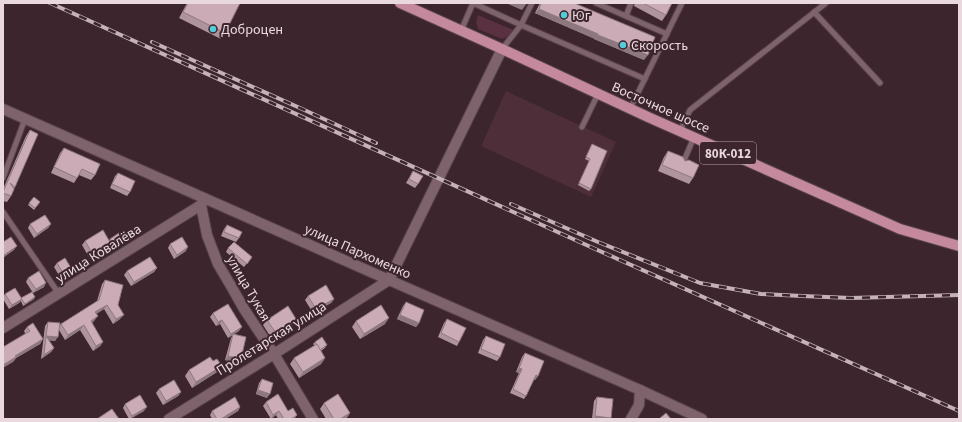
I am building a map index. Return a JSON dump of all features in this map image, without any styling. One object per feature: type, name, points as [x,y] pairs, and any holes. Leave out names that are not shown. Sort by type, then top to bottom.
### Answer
[{"type":"main road","name":"Восточное шоссе","points":[[400,3],[630,109],[900,229],[959,246]]},
{"type":"main road","points":[[389,280],[502,49]]},
{"type":"main road","name":"улица Пархоменко","points":[[3,109],[203,202],[389,280],[640,390],[702,419]]},
{"type":"main road","name":"улица Ковалёва","points":[[3,328],[203,202]]},
{"type":"main road","name":"улица Тукая","points":[[203,202],[207,235],[218,264],[244,309],[274,354],[313,419]]},
{"type":"main road","name":"Пролетарская улица","points":[[168,419],[274,354],[389,280]]},
{"type":"main road","points":[[631,419],[639,405],[640,390]]},
{"type":"lane","points":[[460,30],[473,3],[645,79]]},
{"type":"lane","points":[[502,49],[521,25],[532,3]]},
{"type":"lane","points":[[596,3],[667,34]]},
{"type":"lane","points":[[626,16],[631,3]]},
{"type":"lane","points":[[630,109],[682,3]]},
{"type":"lane","points":[[680,131],[690,110],[826,3]]},
{"type":"lane","points":[[814,12],[880,83]]},
{"type":"lane","points":[[582,127],[598,94]]},
{"type":"lane","points":[[3,178],[25,119]]},
{"type":"lane","points":[[683,163],[694,137]]},
{"type":"lane","points":[[3,212],[59,294]]},
{"type":"shaded area","points":[[478,15],[513,30],[511,35],[502,39],[478,29],[476,22]]},
{"type":"shaded area","points":[[506,91],[616,142],[591,197],[481,146]]},
{"type":"building","name":"Доброцен","points":[[188,3],[240,3],[225,33],[183,12]]},
{"type":"building","points":[[541,3],[574,3],[655,37],[648,55],[539,9]]},
{"type":"building","points":[[643,3],[672,3],[666,15]]},
{"type":"building","points":[[30,130],[38,134],[15,187],[10,183],[14,189],[11,196],[3,192]]},
{"type":"building","points":[[592,144],[607,151],[591,189],[579,183],[590,159],[586,157]]},
{"type":"building","points":[[64,148],[100,164],[95,175],[82,169],[77,178],[54,167]]},
{"type":"building","points":[[668,151],[683,157],[685,161],[689,160],[699,165],[693,178],[662,165]]},
{"type":"building","points":[[413,171],[423,176],[418,184],[409,179]]},
{"type":"building","points":[[118,173],[135,181],[130,192],[112,184]]},
{"type":"building","points":[[34,197],[40,202],[35,208],[29,203]]},
{"type":"building","points":[[45,215],[51,224],[37,234],[30,224]]},
{"type":"building","points":[[227,225],[242,232],[239,238],[224,232]]},
{"type":"building","points":[[103,230],[111,244],[93,255],[85,241]]},
{"type":"building","points":[[119,233],[124,241],[115,247],[110,239]]},
{"type":"building","points":[[11,237],[17,246],[3,256],[3,242]]},
{"type":"building","points":[[182,237],[188,247],[177,255],[170,244]]},
{"type":"building","points":[[234,242],[252,257],[247,264],[228,248]]},
{"type":"building","points":[[150,257],[157,268],[134,282],[127,271]]},
{"type":"building","points":[[65,258],[71,268],[63,273],[57,263]]},
{"type":"building","points":[[39,271],[46,283],[36,289],[28,278]]},
{"type":"building","points":[[105,280],[123,285],[118,305],[124,315],[116,319],[107,305],[95,312],[98,316],[91,321],[103,342],[96,346],[84,325],[68,335],[61,324],[99,300]]},
{"type":"building","points":[[326,285],[334,299],[316,309],[308,296]]},
{"type":"building","points":[[15,288],[22,299],[12,305],[5,294]]},
{"type":"building","points":[[32,292],[35,297],[25,304],[21,298]]},
{"type":"building","points":[[406,302],[424,310],[419,323],[400,315]]},
{"type":"building","points":[[228,304],[242,327],[231,334],[222,320],[218,322],[213,313]]},
{"type":"building","points":[[381,305],[389,318],[364,334],[356,321]]},
{"type":"building","points":[[288,306],[296,319],[276,333],[267,320]]},
{"type":"building","points":[[447,319],[466,328],[459,342],[441,333]]},
{"type":"building","points":[[48,322],[60,323],[58,337],[46,336]]},
{"type":"building","points":[[33,323],[43,339],[3,365],[3,347],[30,331],[27,327]]},
{"type":"building","points":[[233,334],[246,337],[241,359],[228,356]]},
{"type":"building","points":[[46,336],[54,348],[44,355]]},
{"type":"building","points":[[486,336],[505,344],[500,357],[481,349]]},
{"type":"building","points":[[322,337],[327,345],[320,350],[315,342]]},
{"type":"building","points":[[317,344],[325,358],[303,372],[294,358]]},
{"type":"building","points":[[525,353],[544,361],[538,376],[536,375],[526,396],[513,389],[522,369],[519,368]]},
{"type":"building","points":[[210,357],[213,361],[217,359],[222,366],[196,382],[189,370]]},
{"type":"building","points":[[262,379],[273,383],[270,394],[258,390]]},
{"type":"building","points":[[174,380],[181,392],[166,401],[159,389]]},
{"type":"building","points":[[278,394],[288,411],[293,408],[297,415],[291,419],[284,419],[279,411],[273,415],[266,402]]},
{"type":"building","points":[[338,394],[350,413],[340,419],[334,419],[324,403]]},
{"type":"building","points":[[140,395],[147,407],[132,416],[125,404]]},
{"type":"building","points":[[235,397],[240,407],[221,419],[217,419],[212,411]]},
{"type":"building","points":[[597,397],[613,399],[611,418],[595,416]]},
{"type":"building","points":[[112,409],[119,419],[97,419]]},
{"type":"building","points":[[666,413],[671,419],[659,419]]},
{"type":"railway","points":[[50,3],[959,411]]},
{"type":"railway","points":[[152,42],[376,143]]},
{"type":"railway","points":[[511,204],[598,242],[700,283],[761,294],[802,296],[851,298],[959,295]]},
{"type":"place","name":"Юг","points":[[564,15]]},
{"type":"place","name":"Доброцен","points":[[213,29]]},
{"type":"place","name":"Скорость","points":[[623,45]]}]
